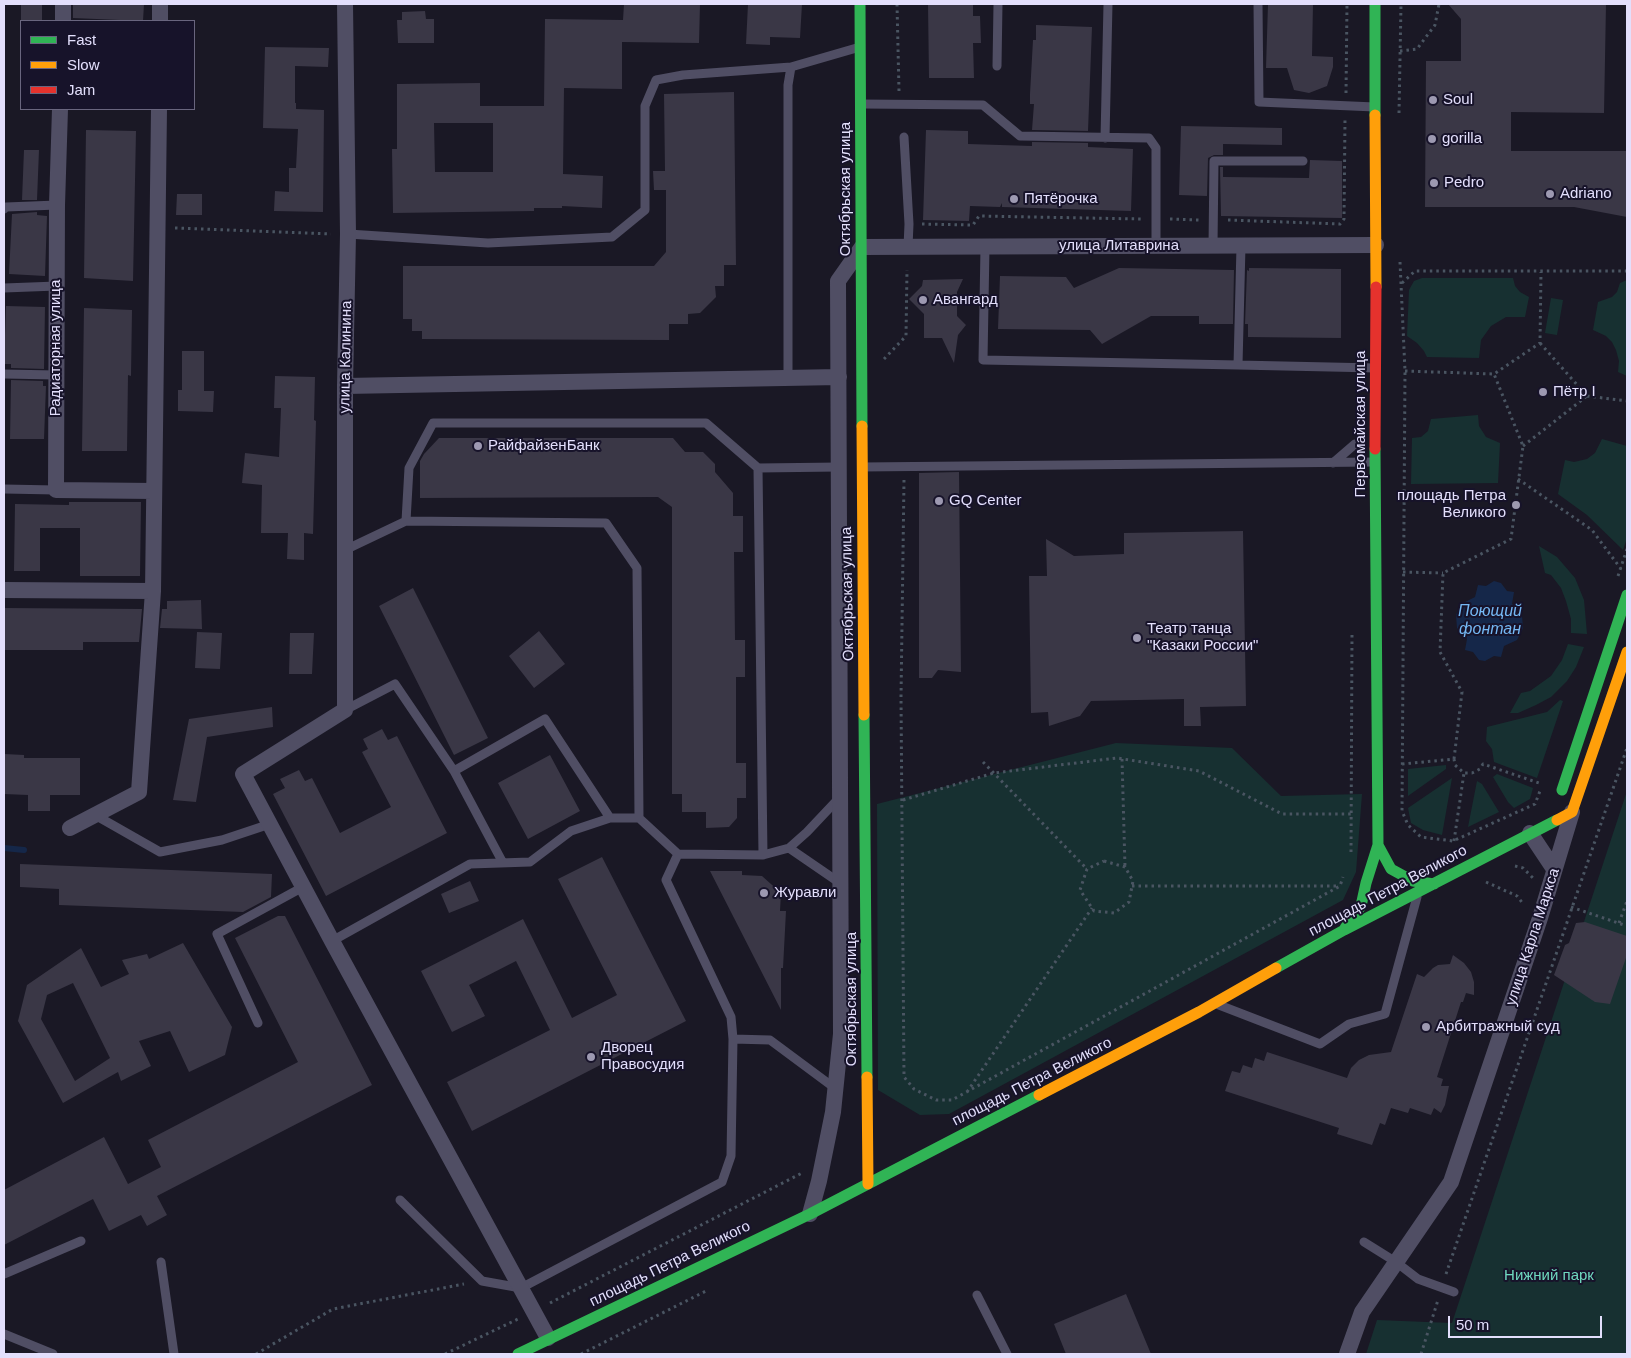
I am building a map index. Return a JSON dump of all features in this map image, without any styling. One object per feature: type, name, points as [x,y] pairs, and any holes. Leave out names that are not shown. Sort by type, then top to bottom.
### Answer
[{"type":"main road","name":"Октябрьская улица","points":[[860,4],[868,1184]]},
{"type":"main road","name":"Первомайская улица","points":[[1375,4],[1375,462],[1378,845]]},
{"type":"main road","points":[[1555,812],[1627,595]]},
{"type":"main road","points":[[1572,812],[1627,652]]},
{"type":"main road","name":"площадь Петра Великого","points":[[518,1354],[810,1214],[1214,1003],[1344,930],[1530,833],[1555,812],[1572,812]]},
{"type":"main road","points":[[1378,845],[1391,869],[1413,881],[1434,884]]},
{"type":"main road","points":[[1344,930],[1361,906],[1378,845]]},
{"type":"street","points":[[63,4],[63,20]]},
{"type":"street","points":[[160,4],[160,20]]},
{"type":"street","name":"улица Калинина","points":[[345,4],[348,234],[345,386],[345,710]]},
{"type":"street","name":"Радиаторная улица","points":[[56,490],[56,286],[60,110]]},
{"type":"street","points":[[70,828],[139,792],[153,591],[159,110]]},
{"type":"street","name":"улица Литаврина","points":[[862,247],[1376,245]]},
{"type":"street","points":[[810,1214],[833,1112],[841,1034],[838,282],[862,247]]},
{"type":"street","points":[[345,386],[838,377]]},
{"type":"street","points":[[56,490],[154,491]]},
{"type":"street","points":[[4,590],[153,591]]},
{"type":"street","points":[[345,710],[243,774],[548,1338]]},
{"type":"street","name":"улица Карла Маркса","points":[[1347,1354],[1362,1312],[1451,1182],[1540,918],[1572,812]]},
{"type":"street","points":[[1530,833],[1554,870]]},
{"type":"street","points":[[841,1034],[867,1031]]},
{"type":"lane","points":[[996,66],[998,4]]},
{"type":"lane","points":[[1105,138],[1108,4]]},
{"type":"lane","points":[[1258,4],[1259,102],[1376,107]]},
{"type":"lane","points":[[348,234],[488,243],[612,237],[645,210],[645,106],[656,80],[684,75],[792,67],[860,47]]},
{"type":"lane","points":[[788,377],[788,85],[792,67]]},
{"type":"lane","points":[[861,104],[983,105],[1020,136],[1149,138],[1156,148],[1156,246]]},
{"type":"lane","points":[[904,137],[909,224],[908,247]]},
{"type":"lane","points":[[1213,246],[1214,161],[1303,161]]},
{"type":"lane","points":[[4,209],[6,207],[57,205]]},
{"type":"lane","points":[[1238,365],[1241,246]]},
{"type":"lane","points":[[985,247],[983,360],[1376,368]]},
{"type":"lane","points":[[4,288],[56,286]]},
{"type":"lane","points":[[4,374],[56,375]]},
{"type":"lane","points":[[406,521],[409,468],[433,423],[706,423],[758,468],[839,467]]},
{"type":"lane","points":[[1333,463],[1355,444]]},
{"type":"lane","points":[[862,467],[1375,462]]},
{"type":"lane","points":[[758,468],[763,855]]},
{"type":"lane","points":[[4,489],[56,490]]},
{"type":"lane","points":[[345,550],[406,521],[606,523],[637,568],[639,818]]},
{"type":"lane","points":[[345,710],[395,684],[454,771],[503,863]]},
{"type":"lane","points":[[454,771],[545,719],[610,818]]},
{"type":"lane","points":[[332,941],[470,864],[530,862],[571,831],[610,818],[639,818],[678,854],[763,855],[789,848],[807,832],[840,796]]},
{"type":"lane","points":[[95,815],[160,852],[222,840],[270,824]]},
{"type":"lane","points":[[789,848],[840,883]]},
{"type":"lane","points":[[400,1200],[482,1280],[520,1288],[722,1182],[731,1156],[733,1039],[731,1017],[666,880],[678,854]]},
{"type":"lane","points":[[258,1023],[217,934],[303,886]]},
{"type":"lane","points":[[1214,1003],[1320,1044],[1349,1024],[1385,1014],[1418,892]]},
{"type":"lane","points":[[733,1039],[770,1040],[836,1089]]},
{"type":"lane","points":[[4,1274],[81,1241]]},
{"type":"lane","points":[[1364,1242],[1396,1262],[1418,1279],[1454,1292]]},
{"type":"lane","points":[[161,1262],[174,1354]]},
{"type":"lane","points":[[977,1294],[1007,1354]]},
{"type":"lane","points":[[4,1334],[54,1354]]},
{"type":"path","points":[[897,4],[899,104]]},
{"type":"path","points":[[1400,51],[1416,49],[1435,25],[1439,4]]},
{"type":"path","points":[[157,227],[348,234]]},
{"type":"path","points":[[882,360],[906,336],[907,270]]},
{"type":"path","points":[[1496,823],[1453,841],[1421,837],[1408,825],[1402,811],[1405,371],[1401,284],[1414,271],[1627,271]]},
{"type":"path","points":[[1541,272],[1540,343],[1587,396],[1627,401]]},
{"type":"path","points":[[1405,371],[1494,374],[1540,343]]},
{"type":"path","points":[[1403,572],[1443,573],[1511,539],[1523,446],[1494,374]]},
{"type":"path","points":[[1523,446],[1587,396]]},
{"type":"path","points":[[904,466],[902,698],[904,1077],[914,1089],[936,1100],[952,1100],[966,1093],[1340,886],[1346,868]]},
{"type":"path","points":[[1518,479],[1592,530],[1621,569]]},
{"type":"path","points":[[1443,573],[1440,652],[1462,692],[1454,759],[1455,765],[1464,773],[1472,773],[1480,769],[1483,764],[1543,784]]},
{"type":"path","points":[[1348,859],[1351,850],[1352,814],[1352,628]]},
{"type":"path","points":[[1445,1277],[1627,748]]},
{"type":"path","points":[[903,800],[994,773],[1117,758],[1198,771],[1282,814],[1352,814]]},
{"type":"path","points":[[1122,759],[1125,868],[1133,881],[1129,902],[1114,913],[1094,911],[1080,890],[1087,869],[1104,860],[1125,868]]},
{"type":"path","points":[[1402,764],[1454,759]]},
{"type":"path","points":[[983,762],[1087,869]]},
{"type":"path","points":[[1453,841],[1464,773]]},
{"type":"path","points":[[1484,881],[1517,896],[1528,909]]},
{"type":"path","points":[[1132,886],[1340,886]]},
{"type":"path","points":[[1619,923],[1627,901]]},
{"type":"path","points":[[1571,907],[1627,926]]},
{"type":"path","points":[[966,1093],[1092,908]]},
{"type":"path","points":[[445,1354],[533,1311],[823,1162]]},
{"type":"path","points":[[256,1354],[333,1309],[482,1280]]},
{"type":"path","points":[[1421,1354],[1438,1296]]},
{"type":"green space","points":[[1422,278],[1513,278],[1515,286],[1520,292],[1529,297],[1525,317],[1506,317],[1491,326],[1481,340],[1479,358],[1427,357],[1417,343],[1407,336],[1409,290],[1414,281]]},
{"type":"green space","points":[[1627,280],[1627,376],[1618,372],[1619,361],[1612,342],[1606,336],[1593,330],[1598,302],[1612,297],[1617,292],[1620,283]]},
{"type":"green space","points":[[1551,298],[1563,300],[1557,335],[1545,333]]},
{"type":"green space","points":[[1478,415],[1479,426],[1486,437],[1500,443],[1498,483],[1411,484],[1412,438],[1421,437],[1428,431],[1431,419]]},
{"type":"green space","points":[[1602,439],[1627,446],[1627,538],[1623,550],[1587,515],[1558,494],[1565,460],[1574,462],[1587,459],[1595,453]]},
{"type":"green space","points":[[1539,546],[1557,557],[1575,578],[1584,600],[1587,634],[1571,633],[1571,619],[1566,601],[1561,588],[1551,575],[1545,573]]},
{"type":"green space","points":[[1568,644],[1584,647],[1576,667],[1567,681],[1551,697],[1518,713],[1510,713],[1521,693],[1530,691],[1551,676],[1562,660]]},
{"type":"green space","points":[[1560,700],[1563,701],[1537,778],[1494,762],[1492,749],[1486,741],[1487,727],[1547,712]]},
{"type":"green space","points":[[1116,743],[1232,748],[1281,796],[1362,794],[1356,872],[1343,900],[949,1114],[920,1115],[878,1090],[877,804]]},
{"type":"green space","points":[[1446,765],[1446,769],[1408,796],[1408,769]]},
{"type":"green space","points":[[1497,774],[1533,788],[1530,799],[1514,808],[1508,802],[1493,777]]},
{"type":"green space","points":[[1452,778],[1442,835],[1423,830],[1411,823],[1408,808]]},
{"type":"green space","points":[[1477,781],[1482,784],[1499,812],[1468,827]]},
{"type":"green space","name":"Нижний парк","points":[[1627,791],[1627,1354],[1366,1354],[1377,1320],[1452,1323]]},
{"type":"water","name":"Поющий фонтан","points":[[1494,581],[1501,583],[1507,591],[1514,592],[1512,604],[1520,611],[1523,628],[1517,640],[1504,646],[1501,657],[1494,656],[1485,661],[1479,660],[1473,652],[1465,650],[1467,639],[1457,628],[1456,615],[1461,604],[1475,597],[1478,585],[1486,586]]},
{"type":"building","points":[[21,4],[42,4],[42,20],[21,20]]},
{"type":"building","points":[[73,4],[144,4],[143,20],[73,18]]},
{"type":"building","points":[[624,4],[700,4],[699,43],[622,42],[622,89],[564,88],[563,174],[603,176],[602,208],[562,206],[562,208],[534,208],[534,211],[393,213],[392,149],[397,149],[397,84],[480,83],[480,106],[544,106],[545,19],[623,20]],"holes":[[[434,123],[493,123],[493,172],[435,172]]]},
{"type":"building","points":[[748,4],[802,4],[800,38],[770,37],[770,45],[746,44]]},
{"type":"building","points":[[928,4],[973,4],[973,16],[980,16],[981,43],[973,43],[974,78],[929,78]]},
{"type":"building","points":[[1268,4],[1313,4],[1312,56],[1333,57],[1333,67],[1327,86],[1309,93],[1294,90],[1287,68],[1266,68]]},
{"type":"building","points":[[1448,4],[1606,4],[1604,113],[1511,112],[1511,151],[1627,151],[1627,217],[1574,207],[1425,207],[1426,61],[1461,61],[1461,19]]},
{"type":"building","points":[[425,11],[426,19],[434,19],[434,43],[398,43],[397,20],[402,20],[402,12]]},
{"type":"building","points":[[1036,25],[1092,27],[1088,131],[1032,130],[1034,104],[1030,104],[1030,94],[1033,40],[1036,40]]},
{"type":"building","points":[[265,47],[329,48],[328,67],[295,66],[296,109],[324,110],[323,212],[274,211],[275,191],[289,192],[289,168],[296,168],[298,129],[263,128]]},
{"type":"building","points":[[734,92],[736,265],[724,265],[724,286],[715,286],[716,297],[700,313],[688,314],[688,324],[669,324],[669,340],[422,339],[422,331],[412,331],[412,319],[403,319],[403,266],[654,266],[666,252],[666,190],[654,190],[653,171],[665,171],[664,94]]},
{"type":"building","points":[[1181,126],[1282,128],[1282,145],[1223,144],[1223,155],[1214,155],[1208,158],[1207,196],[1179,195]]},
{"type":"building","points":[[86,130],[136,131],[133,281],[84,278]]},
{"type":"building","points":[[926,130],[968,131],[968,144],[1032,146],[1032,142],[1088,143],[1088,147],[1133,149],[1131,211],[1002,207],[1002,203],[1000,207],[970,206],[969,221],[923,220]]},
{"type":"building","points":[[24,150],[39,150],[37,200],[22,200]]},
{"type":"building","points":[[1310,160],[1342,161],[1342,218],[1221,216],[1220,167],[1223,167],[1223,177],[1309,178]]},
{"type":"building","points":[[177,194],[202,194],[202,215],[176,215]]},
{"type":"building","points":[[37,212],[37,215],[47,216],[45,276],[9,274],[12,214]]},
{"type":"building","points":[[1119,268],[1234,270],[1233,324],[1199,324],[1199,316],[1151,316],[1102,344],[1090,330],[998,329],[1000,276],[1066,277],[1074,288]]},
{"type":"building","points":[[1249,268],[1341,269],[1341,338],[1248,337],[1248,324],[1245,324],[1247,270],[1249,271]]},
{"type":"building","points":[[963,279],[957,292],[957,316],[966,325],[958,335],[954,363],[942,338],[924,338],[924,314],[909,299],[922,286],[923,280]]},
{"type":"building","points":[[6,306],[45,307],[44,369],[11,368],[11,364],[4,364]]},
{"type":"building","points":[[84,308],[132,310],[131,376],[128,375],[127,451],[82,451]]},
{"type":"building","points":[[182,351],[204,351],[204,391],[214,391],[213,412],[178,411],[178,390],[182,390]]},
{"type":"building","points":[[275,376],[315,377],[314,420],[316,421],[313,534],[304,533],[304,560],[287,559],[288,533],[261,533],[262,485],[242,483],[245,453],[279,457],[281,408],[274,408]]},
{"type":"building","points":[[11,380],[43,381],[43,386],[46,386],[44,439],[10,439]]},
{"type":"building","points":[[439,438],[673,438],[685,452],[703,452],[715,464],[715,472],[733,493],[733,516],[743,516],[743,552],[734,552],[735,640],[745,640],[745,677],[736,677],[736,763],[746,763],[746,798],[737,798],[737,818],[729,827],[706,828],[706,812],[682,812],[682,794],[672,794],[672,507],[658,497],[420,498],[420,461]]},
{"type":"building","points":[[959,472],[961,672],[938,670],[932,678],[919,678],[919,473]]},
{"type":"building","points":[[69,502],[141,502],[140,576],[80,576],[80,528],[40,528],[40,571],[14,571],[15,504],[69,505]]},
{"type":"building","name":"Театр танца \"Казаки России\"","points":[[1243,531],[1246,706],[1200,707],[1201,726],[1184,726],[1184,699],[1091,701],[1080,716],[1049,726],[1048,712],[1031,713],[1029,576],[1047,576],[1046,539],[1074,556],[1124,554],[1124,533]]},
{"type":"building","points":[[413,588],[488,738],[454,755],[379,606]]},
{"type":"building","points":[[201,600],[202,629],[160,628],[162,609],[167,609],[167,601]]},
{"type":"building","points":[[4,608],[142,609],[139,642],[83,642],[83,650],[4,650]]},
{"type":"building","points":[[539,631],[565,664],[534,688],[509,656]]},
{"type":"building","points":[[197,632],[222,633],[220,669],[195,668]]},
{"type":"building","points":[[290,633],[314,633],[312,674],[289,674]]},
{"type":"building","points":[[272,707],[273,727],[207,737],[196,802],[173,800],[189,719]]},
{"type":"building","points":[[382,729],[388,740],[397,736],[447,833],[326,896],[273,794],[285,788],[280,779],[299,770],[305,781],[312,778],[340,833],[391,807],[362,752],[368,749],[363,739]]},
{"type":"building","points":[[4,754],[24,755],[24,758],[80,758],[80,795],[50,795],[50,811],[28,811],[28,795],[4,794]]},
{"type":"building","points":[[550,755],[580,811],[528,839],[498,783]]},
{"type":"building","points":[[602,857],[686,1021],[472,1131],[447,1082],[550,1030],[516,961],[469,985],[485,1016],[452,1032],[421,971],[523,919],[572,1018],[617,995],[558,879]]},
{"type":"building","points":[[20,864],[272,874],[271,897],[243,912],[59,905],[59,889],[20,887]]},
{"type":"building","points":[[710,871],[742,871],[742,875],[762,876],[781,893],[780,911],[786,911],[783,968],[781,968],[781,1010]]},
{"type":"building","points":[[470,881],[479,901],[449,913],[441,894]]},
{"type":"building","points":[[278,916],[285,916],[372,1085],[157,1196],[167,1215],[147,1226],[141,1215],[109,1231],[93,1199],[4,1245],[4,1190],[104,1137],[128,1184],[161,1167],[148,1140],[298,1062],[235,938]]},
{"type":"building","points":[[1585,922],[1627,936],[1627,955],[1610,1004],[1595,1002],[1554,975],[1565,945],[1569,943],[1576,923]]},
{"type":"building","points":[[183,943],[232,1027],[225,1055],[189,1072],[170,1031],[139,1041],[151,1066],[121,1081],[118,1072],[63,1103],[18,1021],[27,985],[81,948],[101,987],[129,974],[122,960],[147,954],[149,959]],"holes":[[[73,983],[110,1058],[75,1081],[41,1019],[47,995]]]},
{"type":"building","name":"Арбитражный суд","points":[[1453,955],[1464,963],[1471,972],[1474,982],[1474,995],[1466,993],[1463,1002],[1461,1002],[1437,1077],[1443,1079],[1441,1086],[1449,1086],[1445,1105],[1441,1113],[1434,1108],[1431,1115],[1410,1108],[1408,1113],[1391,1108],[1385,1125],[1380,1123],[1372,1145],[1337,1134],[1339,1128],[1225,1091],[1232,1071],[1240,1073],[1243,1065],[1252,1068],[1255,1058],[1264,1061],[1267,1052],[1347,1078],[1351,1068],[1359,1060],[1369,1055],[1391,1052],[1417,974],[1424,977],[1438,965],[1450,964]]},
{"type":"building","points":[[1126,1294],[1151,1354],[1066,1354],[1054,1324]]},
{"type":"waterway","points":[[4,848],[24,850]]},
{"type":"traffic: fast","points":[[860,4],[862,426]]},
{"type":"traffic: fast","points":[[1375,4],[1375,115]]},
{"type":"traffic: fast","points":[[1345,928],[1361,906],[1378,845],[1375,449]]},
{"type":"traffic: fast","points":[[1562,790],[1627,595]]},
{"type":"traffic: fast","points":[[864,715],[867,1077]]},
{"type":"traffic: fast","points":[[1276,968],[1344,930],[1557,820]]},
{"type":"traffic: fast","points":[[1378,845],[1391,869],[1413,881],[1434,884]]},
{"type":"traffic: fast","points":[[518,1354],[810,1214],[1039,1095]]},
{"type":"traffic: slow","points":[[1375,115],[1376,287]]},
{"type":"traffic: slow","points":[[862,426],[864,715]]},
{"type":"traffic: slow","points":[[1557,820],[1572,812],[1627,652]]},
{"type":"traffic: slow","points":[[1039,1095],[1199,1012],[1276,968]]},
{"type":"traffic: slow","points":[[867,1077],[868,1184]]},
{"type":"traffic: jam","points":[[1375,449],[1376,287]]},
{"type":"place","name":"Soul","points":[[1433,100]]},
{"type":"place","name":"gorilla","points":[[1432,139]]},
{"type":"place","name":"Pedro","points":[[1434,183]]},
{"type":"place","name":"Adriano","points":[[1550,194]]},
{"type":"place","name":"Пятёрочка","points":[[1014,199]]},
{"type":"place","name":"Авангард","points":[[923,300]]},
{"type":"place","name":"Пётр I","points":[[1543,392]]},
{"type":"place","name":"РайфайзенБанк","points":[[478,446]]},
{"type":"place","name":"GQ Center","points":[[939,501]]},
{"type":"place","name":"площадь Петра Великого","points":[[1516,505]]},
{"type":"place","name":"Театр танца \"Казаки России\"","points":[[1137,638]]},
{"type":"place","name":"Журавли","points":[[764,893]]},
{"type":"place","name":"Арбитражный суд","points":[[1426,1027]]},
{"type":"place","name":"Дворец Правосудия","points":[[591,1057]]}]
